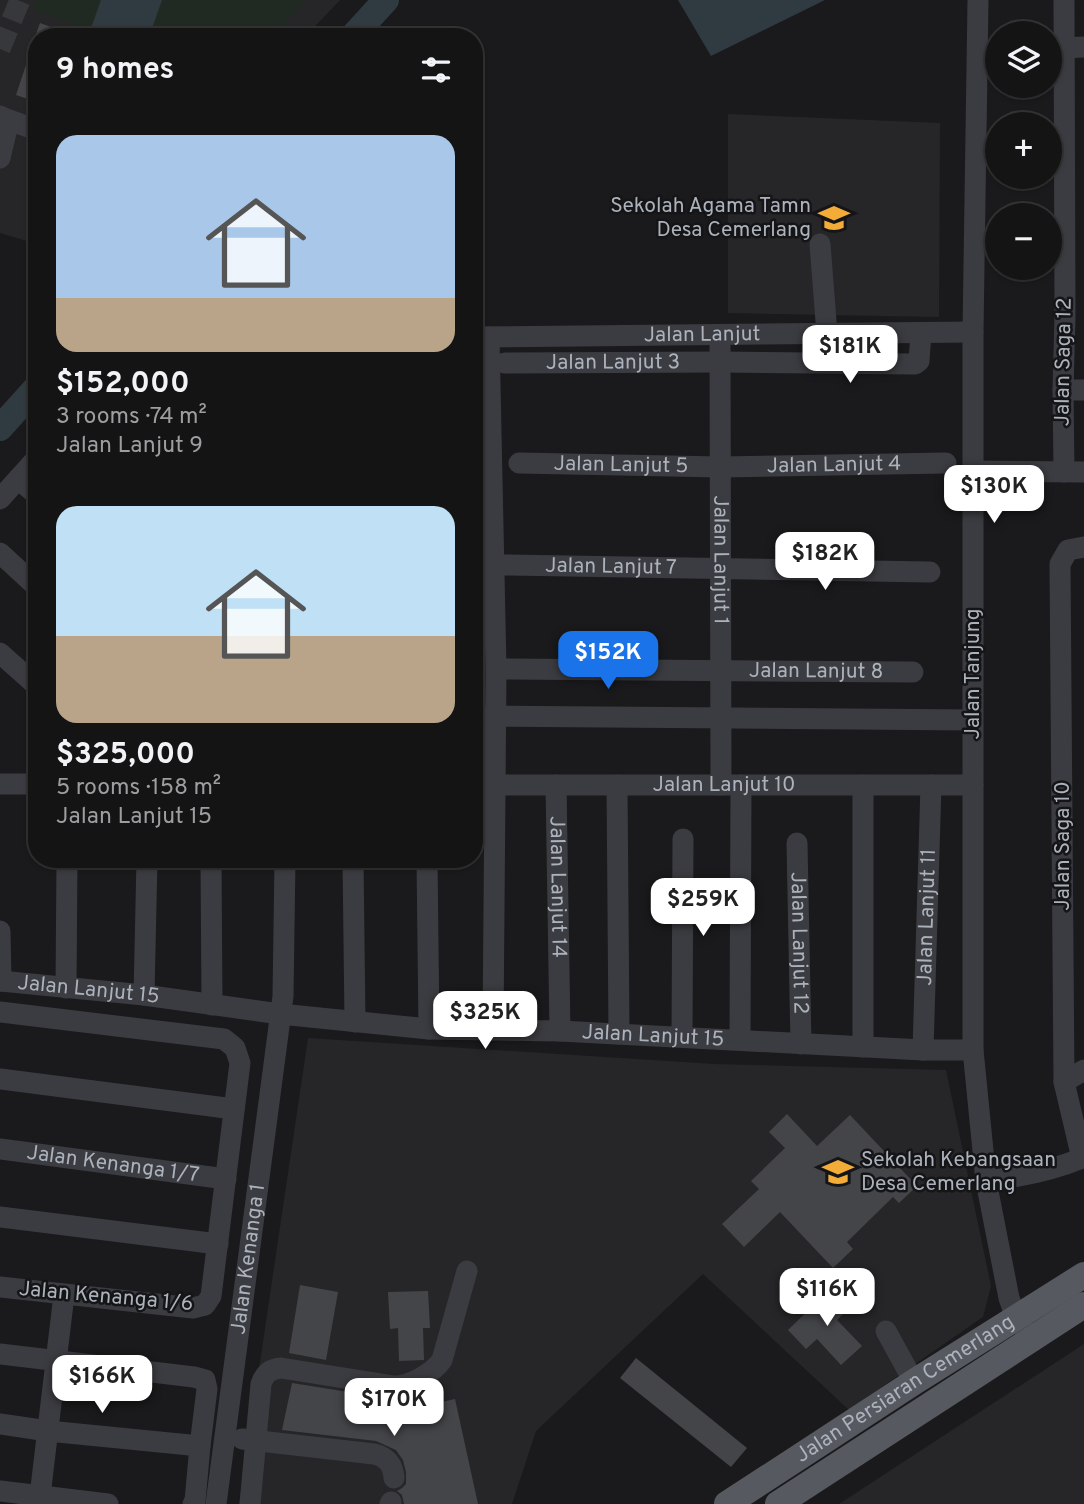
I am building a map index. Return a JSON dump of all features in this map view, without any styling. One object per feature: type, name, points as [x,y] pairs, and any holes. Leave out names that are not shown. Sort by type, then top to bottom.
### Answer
[{"type":"main road","name":"Jalan Persiaran Cemerlang","points":[[778,1504],[1024,1329],[1084,1275]]},
{"type":"main road","name":"Jalan Persiaran Cemerlang","points":[[727,1504],[914,1382],[1024,1329],[1084,1305]]},
{"type":"street","name":"Jalan Tanjung","points":[[978,0],[973,332],[973,1050],[986,1181],[1009,1298],[1024,1329]]},
{"type":"street","name":"Jalan Saga 12","points":[[1064,0],[1073,48],[1074,472]]},
{"type":"street","points":[[0,158],[4,118],[28,127]]},
{"type":"street","points":[[820,244],[827,334]]},
{"type":"street","name":"Jalan Lanjut","points":[[483,337],[973,332]]},
{"type":"street","name":"Jalan Lanjut 3","points":[[505,363],[915,364],[919,361],[921,333]]},
{"type":"street","name":"Jalan Lanjut 1","points":[[720,336],[720,718],[731,785],[740,1040]]},
{"type":"street","points":[[483,361],[496,669],[485,716],[484,785],[493,1030]]},
{"type":"street","name":"Jalan Lanjut 5","points":[[519,463],[720,467]]},
{"type":"street","name":"Jalan Lanjut 4","points":[[720,467],[946,463]]},
{"type":"street","points":[[0,499],[28,467]]},
{"type":"street","points":[[974,471],[1074,472]]},
{"type":"street","points":[[18,479],[28,487]]},
{"type":"street","name":"Jalan Saga 10","points":[[1083,1158],[1064,1082],[1073,790],[1060,564],[1068,550],[1084,547]]},
{"type":"street","points":[[0,552],[28,578]]},
{"type":"street","name":"Jalan Lanjut 7","points":[[503,565],[720,569]]},
{"type":"street","points":[[720,569],[930,572]]},
{"type":"street","points":[[0,653],[28,678]]},
{"type":"street","name":"Jalan Lanjut 8","points":[[496,669],[914,672]]},
{"type":"street","points":[[485,716],[972,720]]},
{"type":"street","points":[[0,784],[28,784]]},
{"type":"street","name":"Jalan Lanjut 10","points":[[484,785],[973,785]]},
{"type":"street","name":"Jalan Lanjut 14","points":[[556,785],[560,1031]]},
{"type":"street","points":[[617,785],[619,1034]]},
{"type":"street","points":[[863,785],[863,1047]]},
{"type":"street","name":"Jalan Lanjut 11","points":[[923,1050],[931,785]]},
{"type":"street","points":[[681,1037],[683,839]]},
{"type":"street","name":"Jalan Lanjut 12","points":[[797,842],[802,1044]]},
{"type":"street","points":[[66,988],[67,868]]},
{"type":"street","points":[[144,995],[147,868]]},
{"type":"street","points":[[211,868],[212,1005]]},
{"type":"street","name":"Jalan Kenanga 1","points":[[201,1503],[226,1437],[283,996],[285,868]]},
{"type":"street","points":[[354,868],[355,1023]]},
{"type":"street","points":[[427,868],[429,1029]]},
{"type":"street","points":[[0,931],[1,981]]},
{"type":"street","name":"Jalan Lanjut 15","points":[[1,981],[144,995],[355,1023],[429,1029],[560,1031],[923,1050],[973,1050]]},
{"type":"street","points":[[0,1012],[224,1039],[232,1044],[239,1058],[218,1244],[0,1217]]},
{"type":"street","points":[[1064,1082],[1084,1070]]},
{"type":"street","points":[[0,1079],[234,1108]]},
{"type":"street","name":"Jalan Kenanga 1/7","points":[[0,1149],[226,1179]]},
{"type":"street","points":[[986,1181],[1040,1172],[1083,1158]]},
{"type":"street","name":"Jalan Kenanga 1/6","points":[[0,1287],[201,1307],[210,1299],[218,1244]]},
{"type":"street","points":[[254,1504],[261,1384],[268,1372],[281,1368],[405,1385],[437,1367],[443,1356],[467,1271]]},
{"type":"street","points":[[39,1500],[64,1295]]},
{"type":"street","points":[[886,1331],[914,1382]]},
{"type":"street","points":[[0,1354],[205,1380],[207,1389],[200,1446],[201,1503]]},
{"type":"street","points":[[0,1424],[200,1446]]},
{"type":"street","points":[[226,1437],[374,1454],[387,1460],[394,1472],[394,1478]]},
{"type":"street","points":[[0,1491],[39,1500],[108,1504]]},
{"type":"shaded area","points":[[0,0],[340,0],[314,28],[28,28],[28,241],[0,233]]},
{"type":"shaded area","points":[[37,0],[307,0],[280,28],[84,28],[33,10]]},
{"type":"shaded area","points":[[101,0],[162,0],[152,28],[91,28]]},
{"type":"shaded area","points":[[678,0],[825,0],[711,56]]},
{"type":"shaded area","name":"Sekolah Agama Tamn Desa Cemerlang","points":[[728,114],[940,123],[939,317],[728,313]]},
{"type":"shaded area","points":[[308,1038],[714,1064],[946,1070],[991,1286],[983,1317],[849,1410],[703,1274],[536,1431],[512,1504],[239,1504]]},
{"type":"shaded area","points":[[1084,1344],[1084,1504],[839,1504]]},
{"type":"building","points":[[40,23],[54,28],[38,28]]},
{"type":"building","points":[[28,59],[28,99],[16,95]]},
{"type":"building","points":[[787,1114],[817,1146],[850,1115],[917,1186],[899,1203],[893,1197],[847,1242],[853,1249],[833,1268],[780,1212],[744,1247],[722,1224],[759,1189],[751,1181],[785,1148],[769,1132]]},
{"type":"building","points":[[300,1285],[338,1292],[326,1360],[289,1353]]},
{"type":"building","points":[[831,1288],[849,1308],[837,1320],[862,1346],[841,1365],[817,1339],[806,1349],[788,1330]]},
{"type":"building","points":[[428,1291],[430,1328],[423,1328],[424,1360],[399,1361],[398,1328],[390,1329],[388,1292]]},
{"type":"building","points":[[636,1358],[747,1448],[731,1467],[620,1378]]},
{"type":"building","points":[[292,1383],[400,1399],[397,1418],[433,1408],[432,1404],[455,1399],[478,1504],[404,1504],[402,1495],[397,1491],[406,1484],[406,1472],[403,1460],[396,1450],[376,1441],[282,1430]]},
{"type":"waterway","points":[[360,28],[386,0]]},
{"type":"waterway","points":[[0,428],[28,397]]},
{"type":"tunnel","points":[[0,49],[20,0]]},
{"type":"place","name":"Sekolah Agama Tamn Desa Cemerlang","points":[[834,218]]},
{"type":"place","name":"Sekolah Kebangsaan Desa Cemerlang","points":[[838,1172]]}]
